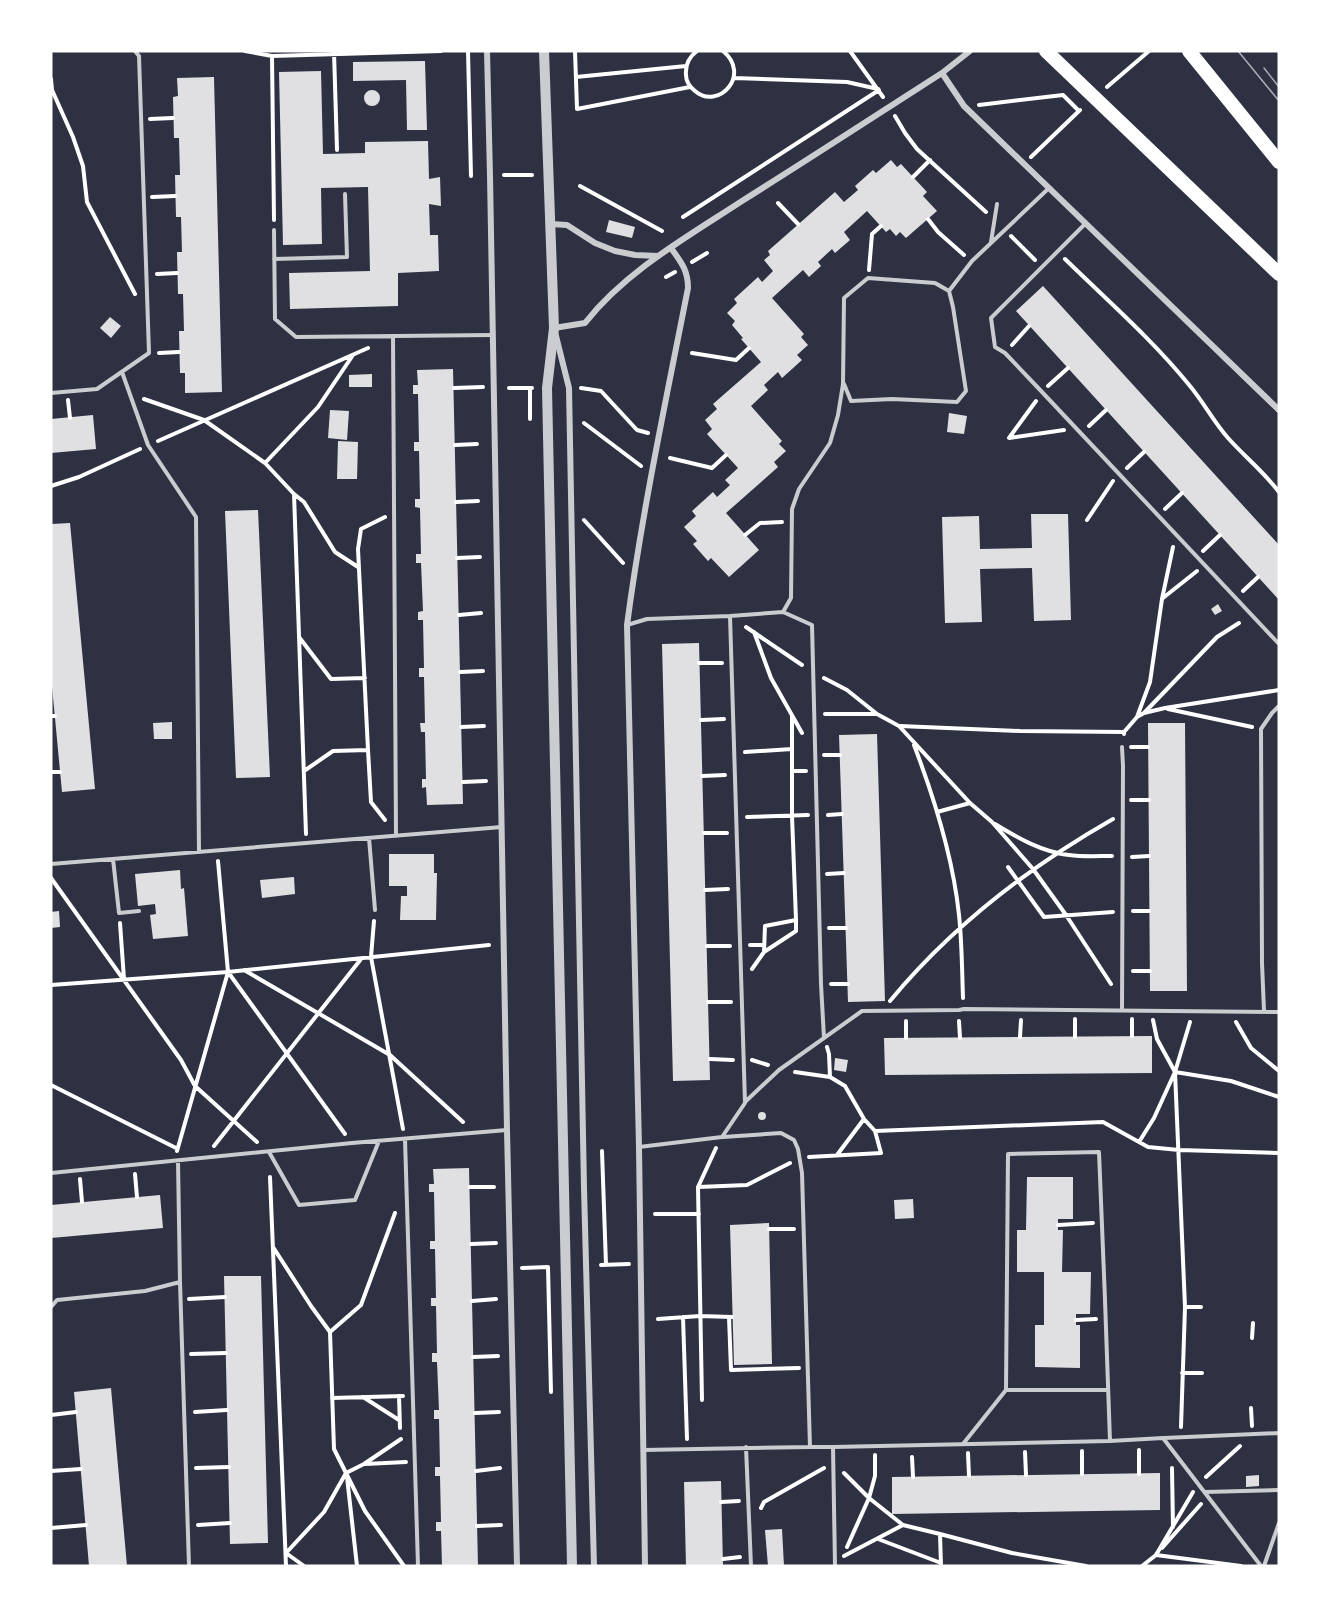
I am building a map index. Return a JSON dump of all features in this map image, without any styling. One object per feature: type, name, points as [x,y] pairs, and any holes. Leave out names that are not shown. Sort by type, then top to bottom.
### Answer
[{"type":"main road","points":[[1046,51],[1279,274]]},
{"type":"main road","points":[[1189,51],[1279,162]]},
{"type":"street","points":[[487,51],[517,1566]]},
{"type":"street","points":[[544,51],[554,328],[547,388],[572,1566]]},
{"type":"street","points":[[554,328],[585,323],[612,293],[659,256],[942,73],[970,51]]},
{"type":"street","points":[[942,73],[964,106],[1279,410]]},
{"type":"street","points":[[550,224],[567,225],[595,243],[615,251],[659,256]]},
{"type":"street","points":[[645,1566],[639,1147],[627,625],[651,474],[688,288],[688,276],[671,248]]},
{"type":"street","points":[[554,328],[569,388],[584,1188],[594,1566]]},
{"type":"lane","points":[[51,393],[97,389],[149,353],[139,56],[135,51]]},
{"type":"lane","points":[[949,291],[972,261],[1049,188]]},
{"type":"lane","points":[[274,259],[347,257],[345,194]]},
{"type":"lane","points":[[990,244],[997,204]]},
{"type":"lane","points":[[1086,223],[991,318],[995,347],[1005,353],[1077,428],[1279,644]]},
{"type":"lane","points":[[274,230],[275,319],[296,337],[493,335]]},
{"type":"lane","points":[[783,612],[791,598],[792,509],[799,489],[830,442],[838,415],[843,384],[844,298],[868,278],[935,283],[949,291],[966,391],[957,402],[891,399],[850,401],[843,384]]},
{"type":"lane","points":[[393,337],[396,836]]},
{"type":"lane","points":[[122,372],[148,445],[196,517],[199,852]]},
{"type":"lane","points":[[627,625],[647,620],[783,612],[812,625],[820,984],[824,1038]]},
{"type":"lane","points":[[730,616],[745,1103]]},
{"type":"lane","points":[[1264,1011],[1261,729],[1279,706]]},
{"type":"lane","points":[[1122,747],[1122,1010]]},
{"type":"lane","points":[[51,864],[502,827]]},
{"type":"lane","points":[[369,838],[375,910]]},
{"type":"lane","points":[[113,859],[119,913],[139,911]]},
{"type":"lane","points":[[722,1137],[745,1103],[779,1070],[862,1011],[1279,1012]]},
{"type":"lane","points":[[51,1173],[507,1130]]},
{"type":"lane","points":[[639,1147],[722,1137],[781,1133],[794,1140],[802,1173],[810,1447]]},
{"type":"lane","points":[[405,1138],[417,1566]]},
{"type":"lane","points":[[269,1152],[299,1205],[355,1200],[379,1141]]},
{"type":"lane","points":[[965,1444],[1006,1390],[1008,1154],[1099,1152],[1110,1442]]},
{"type":"lane","points":[[178,1161],[189,1566]]},
{"type":"lane","points":[[51,1307],[57,1300],[145,1291],[180,1282]]},
{"type":"lane","points":[[1006,1390],[1108,1390]]},
{"type":"lane","points":[[642,1450],[1110,1442],[1279,1433]]},
{"type":"lane","points":[[1163,1438],[1262,1566]]},
{"type":"lane","points":[[746,1447],[751,1566]]},
{"type":"lane","points":[[833,1447],[836,1566]]},
{"type":"lane","points":[[1204,1492],[1279,1490]]},
{"type":"lane","points":[[1262,1566],[1279,1523]]},
{"type":"path","points":[[246,51],[272,56],[334,52],[441,51]]},
{"type":"path","points":[[468,51],[471,176]]},
{"type":"path","points":[[575,51],[577,109],[690,87]]},
{"type":"path","points":[[698,51],[691,56],[686,66],[686,77],[690,87],[699,94],[710,97],[729,88],[734,78],[734,67],[730,57],[723,51]]},
{"type":"path","points":[[850,51],[879,90],[917,149],[1042,267]]},
{"type":"path","points":[[1107,87],[1149,51]]},
{"type":"path","points":[[334,52],[337,150]]},
{"type":"path","points":[[272,56],[274,230]]},
{"type":"path","points":[[576,77],[686,66]]},
{"type":"path","points":[[734,78],[847,82],[879,90]]},
{"type":"path","points":[[51,79],[52,90],[83,166],[87,202],[148,319]]},
{"type":"path","points":[[683,217],[879,90]]},
{"type":"path","points":[[978,105],[1063,95],[1081,109],[1024,164]]},
{"type":"path","points":[[141,119],[173,118]]},
{"type":"path","points":[[913,177],[930,160]]},
{"type":"path","points":[[504,176],[532,175]]},
{"type":"path","points":[[580,186],[662,231]]},
{"type":"path","points":[[144,197],[175,196]]},
{"type":"path","points":[[778,203],[798,224]]},
{"type":"path","points":[[927,219],[938,232],[972,261]]},
{"type":"path","points":[[868,278],[872,234],[881,226]]},
{"type":"path","points":[[1057,252],[1148,339],[1191,387],[1228,438],[1279,492]]},
{"type":"path","points":[[146,275],[177,273]]},
{"type":"path","points":[[1005,353],[1029,326]]},
{"type":"path","points":[[51,486],[80,477],[393,337]]},
{"type":"path","points":[[692,353],[736,360],[749,348]]},
{"type":"path","points":[[149,353],[179,352]]},
{"type":"path","points":[[265,464],[318,407],[354,354]]},
{"type":"path","points":[[1068,368],[1042,392],[1009,438],[1077,428]]},
{"type":"path","points":[[454,388],[484,387]]},
{"type":"path","points":[[509,388],[537,388]]},
{"type":"path","points":[[530,388],[530,419]]},
{"type":"path","points":[[580,388],[601,391],[636,430],[650,434]]},
{"type":"path","points":[[129,393],[204,420],[265,464],[304,502],[335,552],[359,568]]},
{"type":"path","points":[[1081,433],[1106,410]]},
{"type":"path","points":[[584,434],[584,423],[651,474]]},
{"type":"path","points":[[455,445],[477,444]]},
{"type":"path","points":[[1087,520],[1119,473],[1144,452]]},
{"type":"path","points":[[670,458],[712,468],[726,455]]},
{"type":"path","points":[[1158,515],[1182,493]]},
{"type":"path","points":[[294,494],[306,843]]},
{"type":"path","points":[[456,502],[478,501]]},
{"type":"path","points":[[394,513],[361,529],[358,549],[371,802],[396,836]]},
{"type":"path","points":[[584,519],[634,575]]},
{"type":"path","points":[[745,535],[760,523],[792,522]]},
{"type":"path","points":[[1137,717],[1150,682],[1162,599],[1173,547],[1173,531]]},
{"type":"path","points":[[1197,556],[1220,535]]},
{"type":"path","points":[[457,558],[480,556]]},
{"type":"path","points":[[1162,599],[1204,564]]},
{"type":"path","points":[[1235,598],[1258,577]]},
{"type":"path","points":[[459,615],[481,613]]},
{"type":"path","points":[[730,616],[814,673],[847,690],[877,714],[899,726],[970,803],[992,822],[1033,869],[1122,999]]},
{"type":"path","points":[[1144,713],[1217,637],[1239,623]]},
{"type":"path","points":[[753,632],[771,678],[816,756]]},
{"type":"path","points":[[299,637],[331,679],[364,678]]},
{"type":"path","points":[[699,663],[731,662]]},
{"type":"path","points":[[460,672],[483,670]]},
{"type":"path","points":[[899,726],[1124,732],[1137,717],[1144,713],[1279,690]]},
{"type":"path","points":[[1165,708],[1261,729]]},
{"type":"path","points":[[815,714],[877,714]]},
{"type":"path","points":[[792,716],[792,816],[796,920],[796,931],[764,952],[765,926],[796,920]]},
{"type":"path","points":[[701,720],[733,719]]},
{"type":"path","points":[[461,727],[484,726]]},
{"type":"path","points":[[913,742],[944,834],[954,883],[960,928],[962,1010],[960,1038]]},
{"type":"path","points":[[744,752],[792,749]]},
{"type":"path","points":[[303,772],[333,751],[368,750]]},
{"type":"path","points":[[51,772],[60,772]]},
{"type":"path","points":[[702,776],[735,775]]},
{"type":"path","points":[[463,782],[486,781]]},
{"type":"path","points":[[937,812],[970,803]]},
{"type":"path","points":[[883,1011],[911,975],[960,928],[1017,881],[1080,838],[1122,814]]},
{"type":"path","points":[[736,817],[817,815]]},
{"type":"path","points":[[992,822],[1039,848],[1057,854],[1122,857]]},
{"type":"path","points":[[704,833],[736,833]]},
{"type":"path","points":[[178,1161],[177,1149],[228,972],[217,850]]},
{"type":"path","points":[[1008,867],[1044,917],[1122,911]]},
{"type":"path","points":[[51,878],[181,1060],[195,1086],[269,1152],[286,1566]]},
{"type":"path","points":[[705,890],[738,889]]},
{"type":"path","points":[[375,910],[371,957],[405,1138]]},
{"type":"path","points":[[119,913],[124,980]]},
{"type":"path","points":[[51,985],[228,972],[489,945]]},
{"type":"path","points":[[706,946],[740,945]]},
{"type":"path","points":[[204,1159],[362,958]]},
{"type":"path","points":[[243,970],[390,1055],[475,1133]]},
{"type":"path","points":[[228,972],[352,1143]]},
{"type":"path","points":[[708,1002],[741,1002]]},
{"type":"path","points":[[1020,1037],[1021,1010]]},
{"type":"path","points":[[1152,1010],[1156,1039],[1175,1072],[1185,1307],[1180,1437]]},
{"type":"path","points":[[1139,1142],[1154,1118],[1175,1072],[1193,1010]]},
{"type":"path","points":[[906,1011],[906,1038]]},
{"type":"path","points":[[1229,1011],[1251,1048],[1279,1071]]},
{"type":"path","points":[[828,1054],[830,1077]]},
{"type":"path","points":[[698,1187],[747,1185],[800,1158],[881,1153],[875,1131],[864,1119],[845,1086],[830,1077],[779,1070],[743,1058],[710,1059]]},
{"type":"path","points":[[1175,1072],[1231,1082],[1279,1097]]},
{"type":"path","points":[[51,1085],[177,1149]]},
{"type":"path","points":[[837,1155],[864,1119]]},
{"type":"path","points":[[875,1131],[1103,1122],[1148,1147],[1279,1153]]},
{"type":"path","points":[[702,1400],[698,1187],[722,1137]]},
{"type":"path","points":[[602,1151],[603,1265],[629,1264]]},
{"type":"path","points":[[135,1165],[137,1197]]},
{"type":"path","points":[[79,1170],[82,1202]]},
{"type":"path","points":[[330,1332],[361,1305],[406,1182]]},
{"type":"path","points":[[470,1187],[494,1187]]},
{"type":"path","points":[[655,1214],[699,1214]]},
{"type":"path","points":[[1058,1225],[1102,1223]]},
{"type":"path","points":[[769,1228],[803,1229]]},
{"type":"path","points":[[471,1244],[496,1243]]},
{"type":"path","points":[[273,1246],[330,1332],[334,1449],[365,1511],[404,1566]]},
{"type":"path","points":[[548,1267],[551,1392]]},
{"type":"path","points":[[522,1268],[554,1267]]},
{"type":"path","points":[[181,1299],[225,1297]]},
{"type":"path","points":[[472,1301],[496,1299]]},
{"type":"path","points":[[1185,1307],[1201,1307]]},
{"type":"path","points":[[658,1319],[700,1316],[731,1317],[731,1370],[807,1367]]},
{"type":"path","points":[[683,1317],[687,1449]]},
{"type":"path","points":[[1076,1320],[1106,1319]]},
{"type":"path","points":[[1252,1338],[1253,1323]]},
{"type":"path","points":[[183,1354],[226,1353]]},
{"type":"path","points":[[473,1357],[498,1356]]},
{"type":"path","points":[[1182,1373],[1202,1373]]},
{"type":"path","points":[[332,1398],[413,1395]]},
{"type":"path","points":[[363,1397],[400,1421]]},
{"type":"path","points":[[184,1412],[227,1410]]},
{"type":"path","points":[[51,1415],[75,1412]]},
{"type":"path","points":[[475,1413],[499,1412]]},
{"type":"path","points":[[1156,1555],[1197,1483],[1209,1475],[1252,1433]]},
{"type":"path","points":[[286,1553],[324,1512],[346,1473],[364,1464],[401,1439]]},
{"type":"path","points":[[1139,1440],[1139,1474]]},
{"type":"path","points":[[1082,1441],[1082,1474]]},
{"type":"path","points":[[1025,1443],[1026,1475]]},
{"type":"path","points":[[965,1444],[969,1476]]},
{"type":"path","points":[[875,1445],[875,1476],[869,1498],[842,1557],[903,1526]]},
{"type":"path","points":[[911,1445],[913,1477]]},
{"type":"path","points":[[1172,1449],[1173,1528]]},
{"type":"path","points":[[364,1464],[414,1461]]},
{"type":"path","points":[[760,1510],[764,1502],[833,1462],[869,1498],[903,1526],[940,1533],[1012,1553],[1086,1566]]},
{"type":"path","points":[[186,1468],[229,1467]]},
{"type":"path","points":[[51,1472],[81,1468]]},
{"type":"path","points":[[476,1471],[500,1468]]},
{"type":"path","points":[[346,1473],[357,1566]]},
{"type":"path","points":[[1142,1566],[1156,1555],[1208,1497]]},
{"type":"path","points":[[721,1502],[748,1501]]},
{"type":"path","points":[[188,1525],[230,1523]]},
{"type":"path","points":[[477,1526],[501,1524]]},
{"type":"path","points":[[51,1528],[86,1525]]},
{"type":"path","points":[[877,1539],[941,1565],[940,1533]]},
{"type":"path","points":[[286,1553],[304,1566]]},
{"type":"path","points":[[1156,1555],[1241,1566]]},
{"type":"path","points":[[723,1559],[750,1557]]},
{"type":"building","points":[[425,61],[427,130],[407,130],[406,80],[353,81],[353,62]]},
{"type":"building","points":[[321,71],[323,154],[365,153],[365,142],[428,141],[429,179],[440,177],[441,206],[429,204],[430,235],[438,235],[439,271],[398,273],[398,306],[290,309],[289,273],[370,271],[368,187],[321,188],[322,244],[283,245],[279,72]]},
{"type":"building","points":[[214,77],[222,392],[185,393],[185,373],[180,373],[179,331],[184,331],[183,294],[178,294],[177,252],[182,252],[181,217],[176,217],[175,175],[180,175],[179,138],[174,138],[173,97],[178,96],[177,78]]},
{"type":"building","points":[[372,90],[378,92],[380,98],[378,104],[372,106],[366,104],[364,98],[366,92]]},
{"type":"building","points":[[891,160],[897,167],[901,164],[927,192],[923,196],[937,211],[906,238],[900,232],[896,236],[890,229],[886,232],[867,211],[844,232],[850,240],[835,253],[832,249],[818,262],[821,266],[809,277],[803,270],[772,298],[804,334],[801,337],[808,345],[797,355],[802,360],[782,378],[778,372],[764,385],[768,390],[751,406],[782,441],[779,444],[786,451],[774,462],[778,467],[726,513],[759,550],[729,577],[711,558],[708,561],[693,544],[697,541],[684,527],[696,516],[692,511],[713,492],[717,497],[730,485],[725,480],[738,468],[707,434],[712,429],[705,420],[717,409],[713,404],[761,362],[741,339],[743,338],[732,325],[735,321],[727,313],[737,303],[734,299],[758,277],[762,282],[773,271],[764,260],[770,255],[768,251],[835,192],[844,202],[858,190],[855,186],[873,170],[876,173]]},
{"type":"building","points":[[609,220],[635,227],[632,238],[606,232]]},
{"type":"building","points":[[1043,286],[1279,545],[1279,600],[1016,311]]},
{"type":"building","points":[[110,317],[121,326],[111,338],[100,328]]},
{"type":"building","points":[[453,369],[463,804],[427,805],[426,787],[422,788],[422,779],[426,779],[425,732],[421,732],[420,723],[425,723],[424,677],[419,677],[419,668],[424,668],[423,620],[418,620],[418,612],[423,611],[421,563],[416,563],[416,554],[421,554],[420,508],[415,507],[415,499],[420,499],[419,451],[414,451],[414,442],[419,442],[418,394],[413,394],[413,385],[418,385],[417,370]]},
{"type":"building","points":[[372,374],[372,387],[349,387],[349,375]]},
{"type":"building","points":[[330,410],[349,411],[347,440],[328,438]]},
{"type":"building","points":[[949,413],[967,416],[964,434],[947,432]]},
{"type":"building","points":[[93,415],[96,449],[51,453],[51,419]]},
{"type":"building","points":[[338,441],[358,442],[357,479],[337,479]]},
{"type":"building","points":[[258,510],[270,777],[236,778],[225,511]]},
{"type":"building","points":[[1031,514],[1068,514],[1071,620],[1034,621],[1032,568],[980,569],[982,622],[945,623],[942,517],[979,516],[980,549],[1032,548]]},
{"type":"building","points":[[70,523],[95,789],[62,792],[51,676],[51,524]]},
{"type":"building","points":[[1218,604],[1222,611],[1215,615],[1211,609]]},
{"type":"building","points":[[699,643],[710,1080],[673,1081],[662,644]]},
{"type":"building","points":[[172,722],[172,739],[154,739],[153,723]]},
{"type":"building","points":[[1148,723],[1185,723],[1187,991],[1150,991]]},
{"type":"building","points":[[877,734],[885,1001],[848,1002],[839,735]]},
{"type":"building","points":[[389,854],[434,854],[434,873],[437,873],[436,920],[400,920],[401,896],[407,896],[407,886],[389,886]]},
{"type":"building","points":[[180,870],[181,889],[184,888],[188,936],[153,939],[150,915],[156,914],[155,904],[138,906],[135,874]]},
{"type":"building","points":[[294,877],[295,894],[262,898],[260,880]]},
{"type":"building","points":[[59,911],[60,927],[51,928],[51,912]]},
{"type":"building","points":[[1152,1036],[1152,1073],[885,1075],[884,1038]]},
{"type":"building","points":[[835,1058],[848,1060],[846,1072],[834,1070]]},
{"type":"building","points":[[762,1112],[766,1116],[762,1120],[758,1116]]},
{"type":"building","points":[[469,1168],[478,1566],[442,1566],[441,1531],[436,1531],[436,1522],[441,1522],[440,1476],[435,1476],[435,1467],[440,1467],[439,1419],[434,1419],[434,1410],[439,1410],[437,1362],[432,1362],[432,1353],[437,1353],[436,1306],[431,1306],[431,1298],[436,1298],[435,1249],[430,1249],[430,1241],[435,1241],[434,1192],[429,1192],[429,1184],[434,1184],[433,1169]]},
{"type":"building","points":[[1027,1177],[1073,1177],[1073,1219],[1058,1219],[1058,1230],[1063,1230],[1062,1272],[1091,1272],[1090,1314],[1076,1314],[1076,1325],[1080,1325],[1080,1368],[1035,1367],[1035,1325],[1044,1325],[1044,1272],[1017,1272],[1017,1230],[1026,1230]]},
{"type":"building","points":[[160,1195],[163,1228],[51,1238],[51,1205]]},
{"type":"building","points":[[913,1199],[914,1218],[895,1219],[894,1200]]},
{"type":"building","points":[[769,1223],[772,1364],[734,1365],[730,1225]]},
{"type":"building","points":[[224,1276],[261,1276],[268,1543],[230,1544]]},
{"type":"building","points":[[111,1388],[127,1566],[89,1566],[74,1392]]},
{"type":"building","points":[[1160,1473],[1160,1510],[892,1514],[892,1477]]},
{"type":"building","points":[[1259,1475],[1259,1486],[1246,1487],[1246,1476]]},
{"type":"building","points":[[721,1481],[723,1566],[686,1566],[684,1482]]},
{"type":"building","points":[[782,1529],[784,1566],[768,1566],[765,1530]]},
{"type":"tram line","points":[[1238,51],[1279,101]]},
{"type":"tram line","points":[[1264,68],[1279,87]]}]
